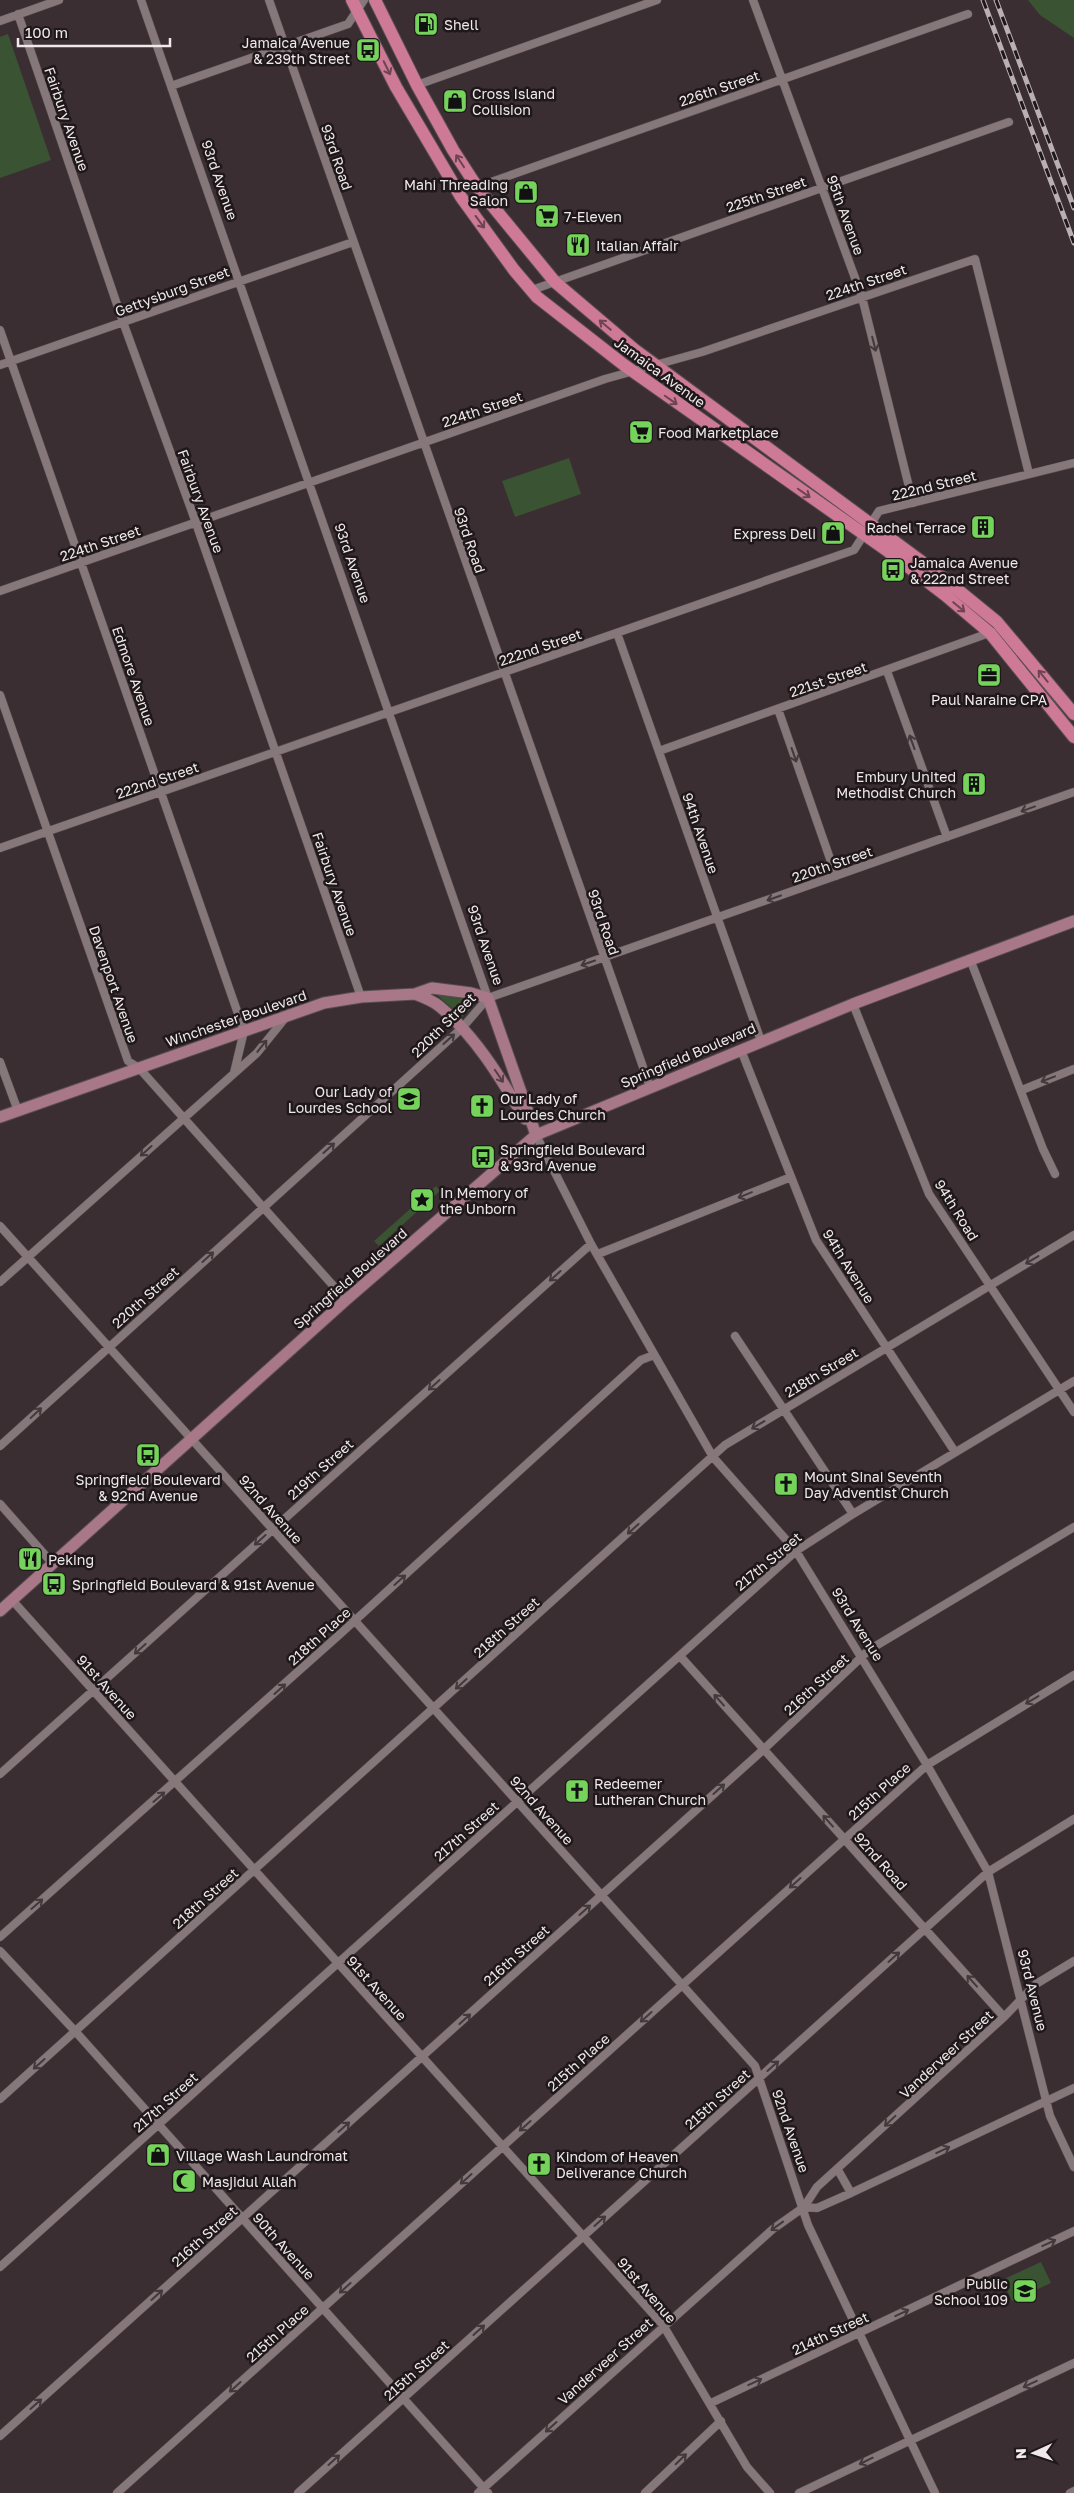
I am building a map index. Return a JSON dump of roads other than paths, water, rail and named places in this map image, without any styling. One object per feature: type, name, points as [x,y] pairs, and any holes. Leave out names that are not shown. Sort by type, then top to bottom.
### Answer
[{"type":"main road","name":"Jamaica Avenue","points":[[375,0],[417,85],[453,150],[477,187],[555,282],[657,366],[938,574],[1004,628],[1074,714]]},
{"type":"main road","name":"Jamaica Avenue","points":[[358,3],[396,87],[461,197],[532,290],[555,313],[632,371],[945,595],[990,633],[1074,737]]},
{"type":"main road","name":"Springfield Boulevard","points":[[0,1611],[346,1300],[536,1135],[853,1004],[1074,921]]},
{"type":"main road","name":"Winchester Boulevard","points":[[0,1118],[324,1003],[361,997],[415,994],[432,988],[488,998]]},
{"type":"main road","name":"93rd Avenue","points":[[415,994],[438,1005],[462,1028],[498,1074],[536,1135]]},
{"type":"main road","name":"93rd Avenue","points":[[488,998],[536,1135]]},
{"type":"street","points":[[0,21],[59,0]]},
{"type":"street","name":"93rd Avenue","points":[[141,0],[488,998]]},
{"type":"street","name":"93rd Road","points":[[269,0],[650,1087]]},
{"type":"street","points":[[417,85],[657,0]]},
{"type":"street","name":"95th Avenue","points":[[753,0],[824,188],[862,297],[913,503]]},
{"type":"street","points":[[171,86],[348,24],[358,3]]},
{"type":"street","name":"Fairbury Avenue","points":[[18,14],[123,322],[196,522],[361,997]]},
{"type":"street","name":"226th Street","points":[[477,187],[968,14]]},
{"type":"street","name":"225th Street","points":[[532,290],[1010,122]]},
{"type":"street","name":"Gettysburg Street","points":[[0,365],[353,242]]},
{"type":"street","name":"224th Street","points":[[0,591],[632,371],[657,366],[975,259],[1029,474]]},
{"type":"street","name":"Edmore Avenue","points":[[0,330],[244,1031]]},
{"type":"street","name":"222nd Street","points":[[0,848],[854,550],[879,511],[1074,463]]},
{"type":"street","name":"221st Street","points":[[659,751],[887,672],[1004,628]]},
{"type":"street","name":"94th Avenue","points":[[618,633],[761,1041]]},
{"type":"street","points":[[887,672],[947,838]]},
{"type":"street","name":"Davenport Avenue","points":[[0,695],[128,1061],[139,1068],[346,1300]]},
{"type":"street","points":[[778,709],[836,876]]},
{"type":"street","name":"220th Street","points":[[0,1446],[462,1028],[488,998],[1074,792]]},
{"type":"street","points":[[970,959],[1022,1090],[1043,1149],[1055,1174]]},
{"type":"street","name":"94th Road","points":[[853,1004],[929,1194],[1074,1412]]},
{"type":"street","points":[[0,1282],[257,1053],[286,1016]]},
{"type":"street","points":[[234,1073],[244,1031]]},
{"type":"street","name":"94th Avenue","points":[[741,1050],[816,1240],[955,1452]]},
{"type":"street","points":[[0,1062],[18,1111]]},
{"type":"street","points":[[1022,1090],[1074,1069]]},
{"type":"street","name":"93rd Avenue","points":[[536,1135],[591,1244],[713,1457],[796,1551],[863,1658],[988,1872],[1019,2002],[1048,2101],[1050,2116],[1074,2167]]},
{"type":"street","points":[[598,1254],[791,1177]]},
{"type":"street","name":"92nd Avenue","points":[[0,1226],[755,2066],[804,2207],[808,2225],[935,2493]]},
{"type":"street","name":"218th Street","points":[[0,2099],[735,1439],[1074,1235]]},
{"type":"street","name":"219th Street","points":[[0,1774],[591,1244]]},
{"type":"street","points":[[735,1336],[853,1514]]},
{"type":"street","name":"218th Place","points":[[0,1937],[354,1622],[640,1361],[654,1355]]},
{"type":"street","name":"217th Street","points":[[0,2267],[796,1551],[853,1514],[1074,1381]]},
{"type":"street","points":[[0,1504],[53,1564]]},
{"type":"street","name":"216th Street","points":[[0,2436],[764,1749],[863,1658],[869,1650],[1074,1527]]},
{"type":"street","name":"91st Avenue","points":[[12,1600],[663,2325],[711,2403]]},
{"type":"street","name":"92nd Road","points":[[680,1656],[1004,2017]]},
{"type":"street","name":"215th Place","points":[[117,2493],[927,1765],[1074,1674]]},
{"type":"street","name":"215th Street","points":[[298,2493],[988,1872],[1074,1819]]},
{"type":"street","name":"90th Avenue","points":[[0,1951],[404,2398],[483,2491]]},
{"type":"street","name":"Vanderveer Street","points":[[483,2491],[663,2325],[773,2229],[804,2207],[817,2187],[838,2170],[1004,2017],[1036,1984],[1074,1961]]},
{"type":"street","points":[[804,2207],[817,2208],[852,2193],[1074,2088]]},
{"type":"street","points":[[838,2170],[852,2193]]},
{"type":"street","name":"214th Street","points":[[711,2403],[1074,2231]]},
{"type":"street","points":[[800,2493],[1074,2363]]},
{"type":"street","points":[[711,2403],[748,2467],[770,2493]]},
{"type":"street","points":[[645,2493],[721,2421]]},
{"type":"street","points":[[1070,2493],[1074,2491]]},
{"type":"railway","points":[[983,0],[1074,243]]},
{"type":"railway","points":[[996,0],[1074,208]]},
{"type":"place","name":"Shell","points":[[426,24]]},
{"type":"place","name":"Jamaica Avenue & 239th Street","points":[[368,50]]},
{"type":"place","name":"Cross Island Collision","points":[[455,101]]},
{"type":"place","name":"Mahi Threading Salon","points":[[526,192]]},
{"type":"place","name":"7-Eleven","points":[[547,216]]},
{"type":"place","name":"Italian Affair","points":[[578,245]]},
{"type":"place","name":"Food Marketplace","points":[[641,432]]},
{"type":"place","name":"Rachel Terrace","points":[[983,527]]},
{"type":"place","name":"Express Deli","points":[[833,533]]},
{"type":"place","name":"Jamaica Avenue & 222nd Street","points":[[893,570]]},
{"type":"place","name":"Paul Naraine CPA","points":[[989,675]]},
{"type":"place","name":"Embury United Methodist Church","points":[[974,784]]},
{"type":"place","name":"Our Lady of Lourdes School","points":[[409,1099]]},
{"type":"place","name":"Our Lady of Lourdes Church","points":[[482,1106]]},
{"type":"place","name":"Springfield Boulevard & 93rd Avenue","points":[[483,1157]]},
{"type":"place","name":"In Memory of the Unborn","points":[[422,1200]]},
{"type":"place","name":"Springfield Boulevard & 92nd Avenue","points":[[148,1455]]},
{"type":"place","name":"Mount Sinai Seventh Day Adventist Church","points":[[786,1484]]},
{"type":"place","name":"Peking","points":[[30,1559]]},
{"type":"place","name":"Springfield Boulevard & 91st Avenue","points":[[54,1584]]},
{"type":"place","name":"Redeemer Lutheran Church","points":[[577,1791]]},
{"type":"place","name":"Village Wash Laundromat","points":[[158,2155]]},
{"type":"place","name":"Kindom of Heaven Deliverance Church","points":[[539,2164]]},
{"type":"place","name":"Masjidul Allah","points":[[184,2181]]},
{"type":"place","name":"Public School 109","points":[[1025,2291]]}]
